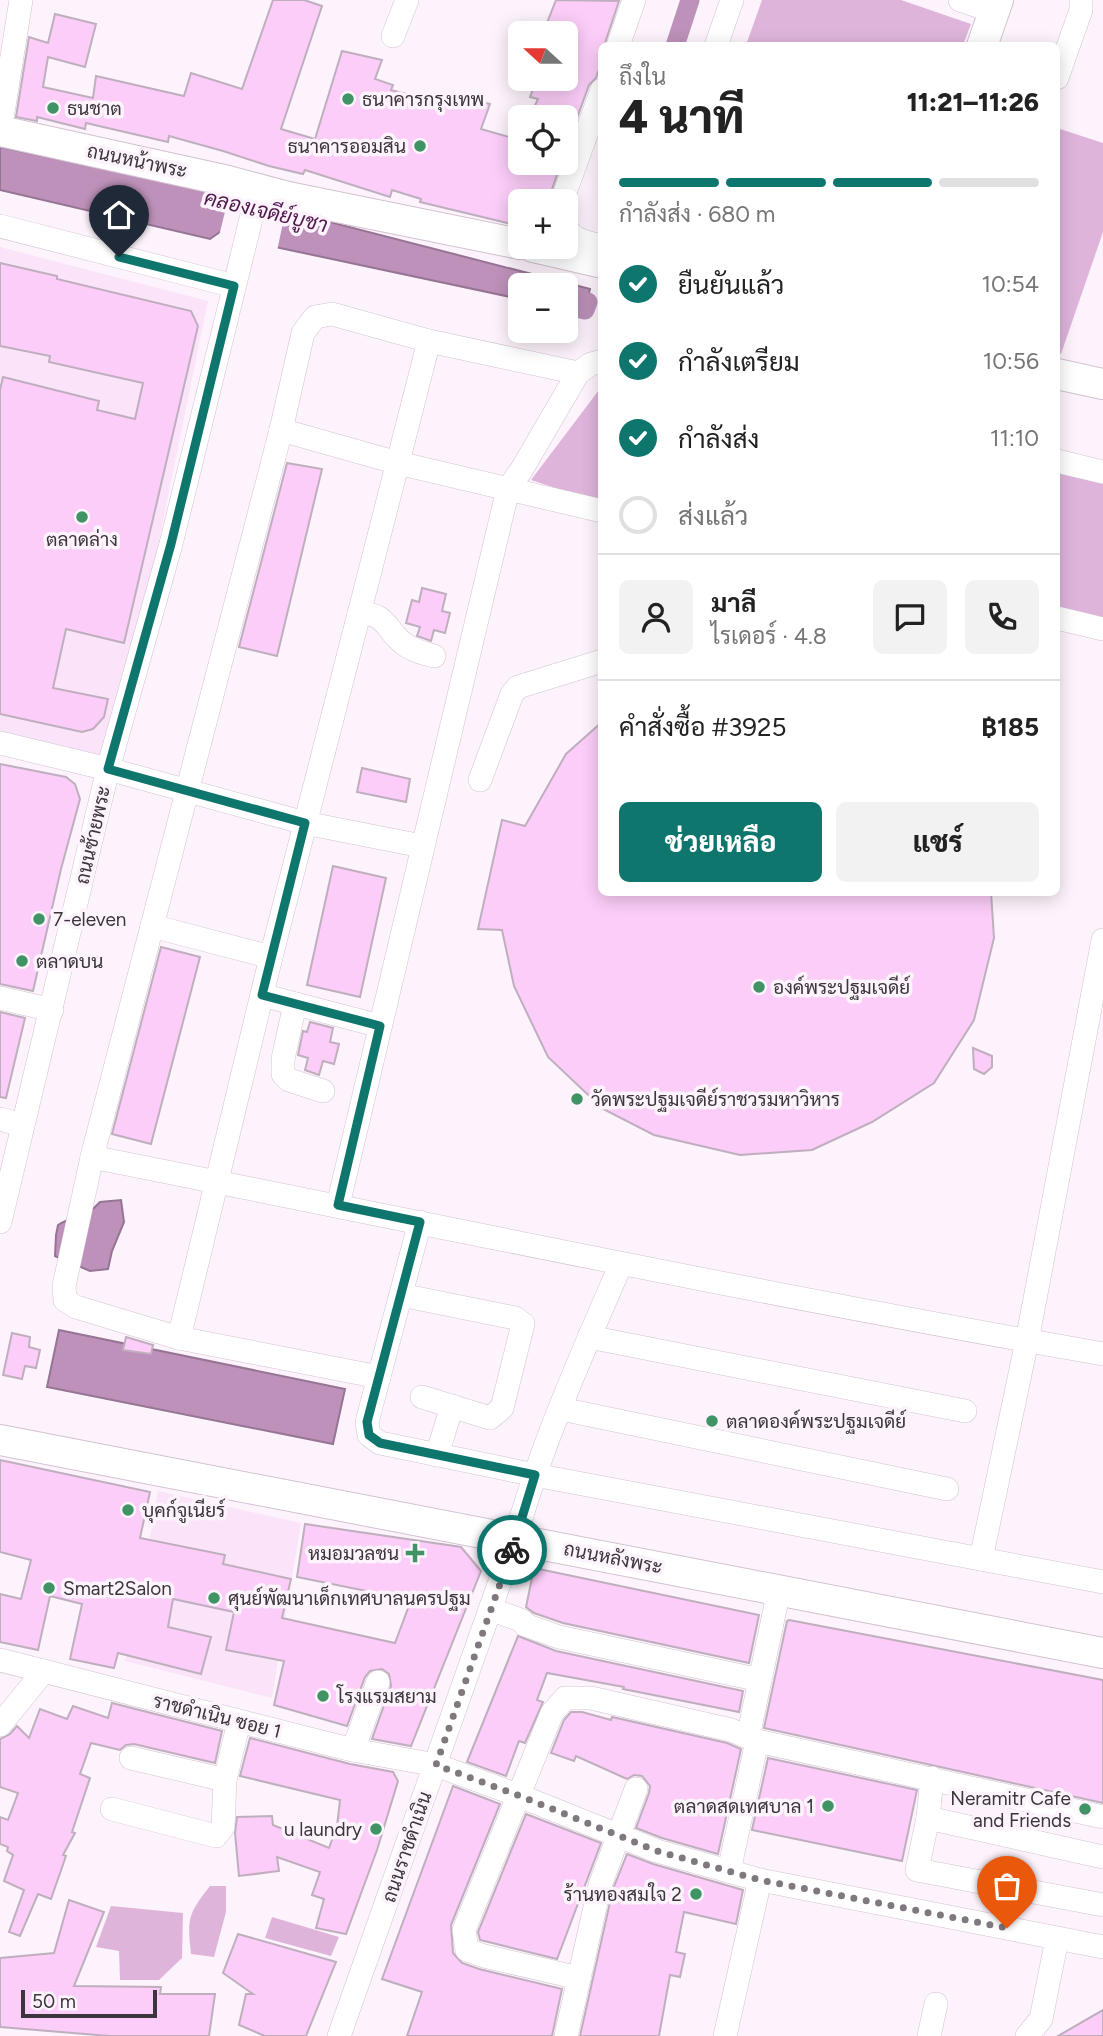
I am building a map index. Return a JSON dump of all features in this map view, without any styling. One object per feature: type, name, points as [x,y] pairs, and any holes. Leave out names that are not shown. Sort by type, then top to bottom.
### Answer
[{"type":"main road","points":[[983,42],[996,6]]},
{"type":"main road","name":"ถนนหน้าพระ","points":[[0,131],[228,181],[288,197],[508,241]]},
{"type":"main road","name":"ถนนหน้าพระ","points":[[578,257],[598,262]]},
{"type":"main road","points":[[1060,375],[1103,384]]},
{"type":"main road","name":"ถนนหลังพระ","points":[[0,1440],[1103,1653]]},
{"type":"street","points":[[0,131],[21,0]]},
{"type":"street","points":[[393,36],[407,0]]},
{"type":"street","points":[[619,42],[634,0]]},
{"type":"street","points":[[717,42],[732,0]]},
{"type":"street","points":[[960,0],[996,6]]},
{"type":"street","points":[[1060,70],[1081,10],[1081,0]]},
{"type":"street","points":[[566,189],[598,101]]},
{"type":"street","points":[[228,181],[254,207],[288,197]]},
{"type":"street","name":"ถนนซ้ายพระ","points":[[0,1222],[108,769],[171,544],[254,207]]},
{"type":"street","points":[[0,226],[236,279]]},
{"type":"street","points":[[578,240],[598,245]]},
{"type":"street","points":[[379,1377],[179,1338],[76,1307],[65,1300],[64,1286],[92,1157],[281,430],[303,333],[315,317],[332,314],[429,341],[578,373]]},
{"type":"street","points":[[179,1338],[271,957],[429,341]]},
{"type":"street","points":[[338,1205],[508,489],[578,373],[598,362]]},
{"type":"street","points":[[281,430],[398,463],[598,510]]},
{"type":"street","points":[[1060,462],[1103,472]]},
{"type":"street","points":[[359,613],[373,614],[387,623],[404,645],[434,656]]},
{"type":"street","points":[[1060,619],[1103,629]]},
{"type":"street","points":[[480,780],[517,687],[598,662]]},
{"type":"street","points":[[0,743],[108,769],[305,823],[422,846]]},
{"type":"street","points":[[152,926],[271,957]]},
{"type":"street","points":[[981,1559],[1098,990],[1103,940]]},
{"type":"street","points":[[262,995],[380,1026]]},
{"type":"street","points":[[0,998],[52,1010]]},
{"type":"street","points":[[295,1004],[283,1059],[283,1074],[289,1080],[323,1091]]},
{"type":"street","points":[[0,1119],[23,1125]]},
{"type":"street","points":[[92,1157],[621,1264],[1103,1354]]},
{"type":"street","points":[[420,1222],[367,1422],[369,1435],[380,1443],[535,1475],[1103,1582]]},
{"type":"street","name":"ถนนราชดำเนิน","points":[[340,2036],[515,1539],[535,1475],[621,1264]]},
{"type":"street","points":[[401,1295],[515,1318],[523,1324],[502,1408],[490,1418],[422,1397]]},
{"type":"street","points":[[589,1337],[965,1411]]},
{"type":"street","points":[[438,1455],[452,1406]]},
{"type":"street","points":[[561,1409],[947,1489]]},
{"type":"street","points":[[729,1871],[760,1680],[779,1590]]},
{"type":"street","points":[[490,1609],[523,1620],[525,1625],[540,1632],[559,1637],[760,1680]]},
{"type":"street","name":"ราชดำเนิน ซอย 1","points":[[0,1660],[353,1750],[436,1765],[657,1851],[760,1880],[1103,1947]]},
{"type":"street","points":[[0,1724],[44,1671]]},
{"type":"street","points":[[353,1750],[378,1682]]},
{"type":"street","points":[[579,1978],[467,1950],[464,1930],[552,1713],[565,1698],[591,1698],[731,1730],[752,1739],[1103,1817]]},
{"type":"street","points":[[113,1809],[216,1836],[223,1827],[225,1780],[239,1722]]},
{"type":"street","points":[[131,1758],[225,1780]]},
{"type":"street","points":[[908,1908],[928,1818],[932,1778]]},
{"type":"street","points":[[566,2036],[600,1885],[636,1789]]},
{"type":"street","points":[[928,1818],[1103,1857]]},
{"type":"street","points":[[917,1870],[1103,1905]]},
{"type":"street","points":[[725,2036],[760,1880]]},
{"type":"street","points":[[1027,2036],[1041,2019],[1057,1939]]},
{"type":"street","points":[[929,2036],[936,2004]]},
{"type":"shaded area","points":[[762,0],[901,0],[971,24],[964,42],[747,42]]},
{"type":"shaded area","points":[[1060,129],[1103,143],[1103,232],[1061,354]]},
{"type":"shaded area","name":"ตลาดล่าง","points":[[0,247],[208,301],[114,761],[0,734]]},
{"type":"shaded area","points":[[598,391],[598,502],[531,480]]},
{"type":"shaded area","points":[[1060,470],[1103,480],[1103,621],[1060,611]]},
{"type":"shaded area","name":"ศุนย์พัฒนาเด็กเทศบาลนครปฐม","points":[[158,1491],[301,1523],[272,1698],[125,1661],[136,1618]]},
{"type":"shaded area","points":[[210,1886],[226,1886],[226,1912],[214,1957],[191,1954],[189,1932],[193,1910]]},
{"type":"shaded area","points":[[111,1906],[183,1913],[182,1958],[159,1980],[120,1980],[119,1951],[96,1947]]},
{"type":"shaded area","points":[[272,1917],[339,1937],[331,1956],[265,1938]]},
{"type":"water","points":[[0,147],[217,193],[528,273],[508,273],[508,296],[280,248],[220,232],[210,239],[0,190]]},
{"type":"water","points":[[578,286],[590,289],[584,313],[578,312]]},
{"type":"water","points":[[121,1200],[124,1222],[108,1269],[90,1271],[55,1256],[58,1225],[85,1214],[100,1202]]},
{"type":"water","points":[[59,1330],[345,1389],[333,1444],[47,1387]]},
{"type":"pier","points":[[218,191],[290,208],[284,218],[277,251],[219,236],[226,208]]},
{"type":"building","points":[[273,0],[304,0],[322,6],[281,129],[315,139],[342,51],[382,60],[375,79],[393,85],[391,90],[422,98],[424,94],[450,102],[452,95],[490,104],[481,129],[508,137],[508,175],[557,175],[552,189],[508,189],[508,223],[420,202],[421,199],[392,190],[390,197],[305,170],[303,174],[269,166],[169,136],[168,142],[86,123],[85,129],[37,117],[37,121],[16,117],[29,37],[48,43],[55,14],[96,24],[85,67],[48,57],[43,87],[93,98],[96,76],[184,96],[191,73],[242,89]]},
{"type":"building","points":[[556,0],[619,1],[605,42],[598,42],[598,72],[589,85],[578,115],[578,105],[535,105],[538,99],[530,97],[532,91],[578,91],[578,21],[548,21]]},
{"type":"building","name":"ตลาดล่าง","points":[[0,263],[191,311],[198,326],[124,643],[66,629],[53,688],[108,699],[104,717],[93,729],[82,732],[0,714],[0,390],[3,377],[99,401],[97,410],[135,419],[143,383],[49,362],[50,356],[0,346]]},
{"type":"building","points":[[287,463],[322,469],[277,656],[239,647]]},
{"type":"building","points":[[422,588],[446,594],[442,611],[450,613],[445,633],[434,630],[431,641],[417,636],[420,627],[406,623],[412,600],[419,602]]},
{"type":"building","points":[[598,726],[598,896],[991,896],[994,938],[974,1020],[934,1083],[872,1122],[812,1150],[740,1155],[654,1135],[603,1109],[548,1057],[514,986],[502,930],[478,929],[502,820],[525,826],[566,754]]},
{"type":"building","name":"ตลาดบน","points":[[0,764],[66,777],[75,784],[80,799],[33,991],[0,984]]},
{"type":"building","points":[[362,768],[410,779],[406,802],[357,792]]},
{"type":"building","points":[[333,866],[386,878],[360,997],[307,985]]},
{"type":"building","points":[[161,947],[200,957],[151,1144],[112,1134]]},
{"type":"building","points":[[0,1012],[25,1018],[6,1098],[0,1097]]},
{"type":"building","points":[[310,1022],[333,1028],[330,1042],[339,1044],[334,1064],[323,1061],[319,1075],[305,1070],[308,1058],[298,1055],[303,1031],[307,1032]]},
{"type":"building","points":[[973,1048],[992,1056],[992,1067],[984,1074],[974,1069]]},
{"type":"building","points":[[12,1333],[30,1337],[29,1347],[40,1350],[36,1368],[25,1366],[22,1379],[3,1375]]},
{"type":"building","points":[[126,1337],[153,1345],[151,1354],[123,1350]]},
{"type":"building","points":[[0,1460],[150,1492],[140,1538],[225,1555],[223,1564],[291,1579],[282,1618],[395,1643],[411,1600],[297,1577],[305,1524],[461,1547],[481,1571],[411,1746],[372,1739],[391,1686],[389,1674],[382,1669],[370,1671],[365,1677],[347,1726],[274,1705],[284,1661],[226,1650],[234,1612],[173,1599],[168,1627],[211,1637],[201,1674],[118,1653],[114,1668],[70,1659],[82,1604],[50,1596],[38,1650],[0,1642],[0,1594],[21,1599],[31,1560],[0,1552]]},
{"type":"building","points":[[534,1568],[759,1615],[749,1663],[563,1623],[534,1613],[526,1607]]},
{"type":"building","points":[[789,1620],[1103,1680],[1103,1803],[764,1728]]},
{"type":"building","points":[[518,1636],[556,1651],[743,1691],[739,1712],[547,1673],[537,1700],[543,1702],[525,1743],[519,1741],[506,1776],[467,1762]]},
{"type":"building","points":[[112,1703],[222,1731],[215,1763],[134,1744],[126,1745],[120,1750],[91,1743],[80,1774],[90,1778],[72,1832],[75,1833],[63,1855],[66,1856],[51,1899],[38,1894],[20,1936],[9,1932],[24,1890],[4,1881],[13,1855],[7,1851],[8,1847],[0,1844],[0,1817],[8,1820],[18,1793],[0,1787],[0,1739],[10,1734],[17,1726],[29,1738],[40,1709],[67,1719],[73,1706],[108,1718]]},
{"type":"building","points":[[571,1712],[582,1712],[611,1720],[612,1717],[727,1743],[741,1749],[718,1854],[636,1828],[650,1786],[642,1776],[634,1775],[627,1779],[576,1756],[574,1761],[551,1753],[564,1720]]},
{"type":"building","points":[[250,1738],[350,1764],[393,1772],[398,1781],[377,1850],[346,1934],[316,1928],[324,1899],[312,1895],[320,1872],[277,1857],[279,1871],[239,1876],[235,1833],[237,1817],[272,1816],[273,1825],[329,1848],[337,1826],[340,1800],[240,1776]]},
{"type":"building","points":[[768,1758],[917,1790],[902,1861],[752,1830]]},
{"type":"building","points":[[453,1786],[500,1804],[451,1925],[453,1953],[462,1963],[479,1969],[562,1989],[552,2036],[407,2036],[422,1992],[382,1979]]},
{"type":"building","points":[[526,1814],[601,1843],[557,1959],[480,1940],[478,1932]]},
{"type":"building","points":[[627,1854],[743,1890],[736,1924],[684,1912],[676,1952],[685,1954],[680,1977],[670,1975],[659,2036],[580,2036],[613,1889]]},
{"type":"building","points":[[69,1900],[104,1912],[74,1986],[161,1987],[160,1994],[215,1994],[209,2036],[109,2036],[0,2027],[0,1958],[54,1953]]},
{"type":"building","points":[[238,1934],[336,1962],[306,2036],[265,2036],[239,2025],[246,1994],[253,1994],[223,1973]]},
{"type":"building","points":[[1103,2010],[1103,2036],[1058,2036]]},
{"type":"waterway","name":"คลองเจดีย์บูชา","points":[[676,42],[690,0]]},
{"type":"waterway","name":"คลองเจดีย์บูชา","points":[[578,308],[585,310],[588,302]]},
{"type":"way so far","points":[[512,1550],[436,1765],[657,1851],[760,1880],[1007,1928]]},
{"type":"place","name":"ธนาคารกรุงเทพ","points":[[348,99]]},
{"type":"place","name":"ธนชาต","points":[[53,108]]},
{"type":"place","name":"ธนาคารออมสิน","points":[[420,146]]},
{"type":"place","name":"ตลาดล่าง","points":[[82,517]]},
{"type":"place","name":"7-eleven","points":[[39,919]]},
{"type":"place","name":"ตลาดบน","points":[[22,961]]},
{"type":"place","name":"องค์พระปฐมเจดีย์","points":[[759,987]]},
{"type":"place","name":"วัดพระปฐมเจดีย์ราชวรมหาวิหาร","points":[[577,1099]]},
{"type":"place","name":"ตลาดองค์พระปฐมเจดีย์","points":[[712,1421]]},
{"type":"place","name":"บุคก์จูเนียร์","points":[[128,1510]]},
{"type":"place","name":"หมอมวลชน","points":[[415,1553]]},
{"type":"place","name":"Smart2Salon","points":[[49,1588]]},
{"type":"place","name":"ศุนย์พัฒนาเด็กเทศบาลนครปฐม","points":[[214,1598]]},
{"type":"place","name":"โรงแรมสยาม","points":[[323,1696]]},
{"type":"place","name":"ตลาดสดเทศบาล 1","points":[[828,1806]]},
{"type":"place","name":"Neramitr Cafe and Friends","points":[[1085,1809]]},
{"type":"place","name":"u laundry","points":[[376,1829]]},
{"type":"place","name":"ร้านทองสมใจ 2","points":[[696,1894]]},
{"type":"route","points":[[119,257],[234,286],[171,544],[108,769],[305,823],[262,995],[380,1026],[338,1205],[420,1222],[367,1422],[369,1435],[380,1443],[535,1475],[512,1550]]}]
